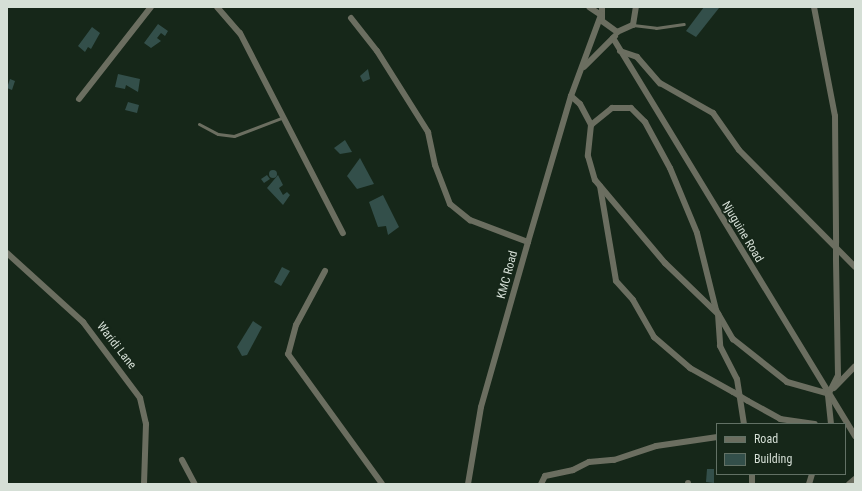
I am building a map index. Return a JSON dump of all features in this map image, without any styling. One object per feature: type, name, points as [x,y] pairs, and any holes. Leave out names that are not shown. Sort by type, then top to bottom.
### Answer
[{"type":"street","points":[[79,99],[150,7]]},
{"type":"street","points":[[217,7],[240,33],[343,232]]},
{"type":"street","points":[[589,7],[601,15],[611,30],[624,31]]},
{"type":"street","name":"KMC Road","points":[[468,484],[481,407],[571,96],[601,15],[602,7]]},
{"type":"street","points":[[633,25],[636,7]]},
{"type":"street","points":[[814,7],[835,116],[838,375],[828,393],[832,423]]},
{"type":"street","points":[[351,18],[377,51],[428,132],[435,165],[450,204],[470,220],[528,242]]},
{"type":"street","name":"KMC Road","points":[[580,74],[613,38],[633,25]]},
{"type":"street","name":"Njuguine Road","points":[[613,38],[855,436]]},
{"type":"street","points":[[620,51],[637,57],[660,83],[713,112],[739,150],[855,267]]},
{"type":"street","points":[[571,96],[580,104],[591,125],[588,156],[600,186],[616,281],[633,300],[654,338],[690,368],[780,419],[809,423]]},
{"type":"street","points":[[591,125],[612,108],[630,108],[645,122],[670,168],[697,233],[718,314],[720,346],[737,379],[744,423]]},
{"type":"street","points":[[600,186],[665,263],[718,314],[733,339],[787,382],[828,393]]},
{"type":"street","name":"Waridi Lane","points":[[7,253],[73,311],[137,393],[146,424],[144,484]]},
{"type":"street","points":[[325,271],[296,325],[288,354],[382,484]]},
{"type":"street","points":[[828,393],[855,366]]},
{"type":"street","points":[[541,484],[545,476],[573,470],[589,462],[614,460],[656,446],[716,436]]},
{"type":"street","points":[[182,460],[195,484]]},
{"type":"street","points":[[849,484],[855,479]]},
{"type":"lane","points":[[633,25],[656,28],[684,24]]},
{"type":"lane","points":[[199,124],[218,134],[234,136],[284,117]]},
{"type":"building","points":[[704,7],[719,8],[696,37],[686,31]]},
{"type":"building","points":[[158,24],[168,31],[165,36],[161,33],[157,38],[161,41],[151,48],[144,43]]},
{"type":"building","points":[[92,27],[100,33],[91,49],[88,47],[85,52],[78,46]]},
{"type":"building","points":[[368,69],[370,79],[363,82],[360,76]]},
{"type":"building","points":[[118,74],[140,79],[138,92],[126,85],[125,89],[115,87]]},
{"type":"building","points":[[10,79],[15,81],[12,90],[7,88]]},
{"type":"building","points":[[128,102],[139,105],[137,113],[125,110]]},
{"type":"building","points":[[345,140],[352,152],[340,154],[334,148]]},
{"type":"building","points":[[360,158],[374,184],[357,189],[347,176]]},
{"type":"building","points":[[271,170],[275,170],[277,174],[275,178],[271,178],[269,176],[269,172]]},
{"type":"building","points":[[267,175],[270,179],[264,183],[261,179]]},
{"type":"building","points":[[278,175],[283,185],[279,188],[283,195],[287,192],[290,195],[283,205],[267,188]]},
{"type":"building","points":[[383,195],[399,227],[388,235],[386,226],[378,227],[369,202]]},
{"type":"building","points":[[282,267],[290,271],[281,286],[274,282]]},
{"type":"building","points":[[253,321],[262,327],[247,355],[242,356],[237,347]]},
{"type":"building","points":[[707,469],[714,469],[714,483],[706,482]]}]
